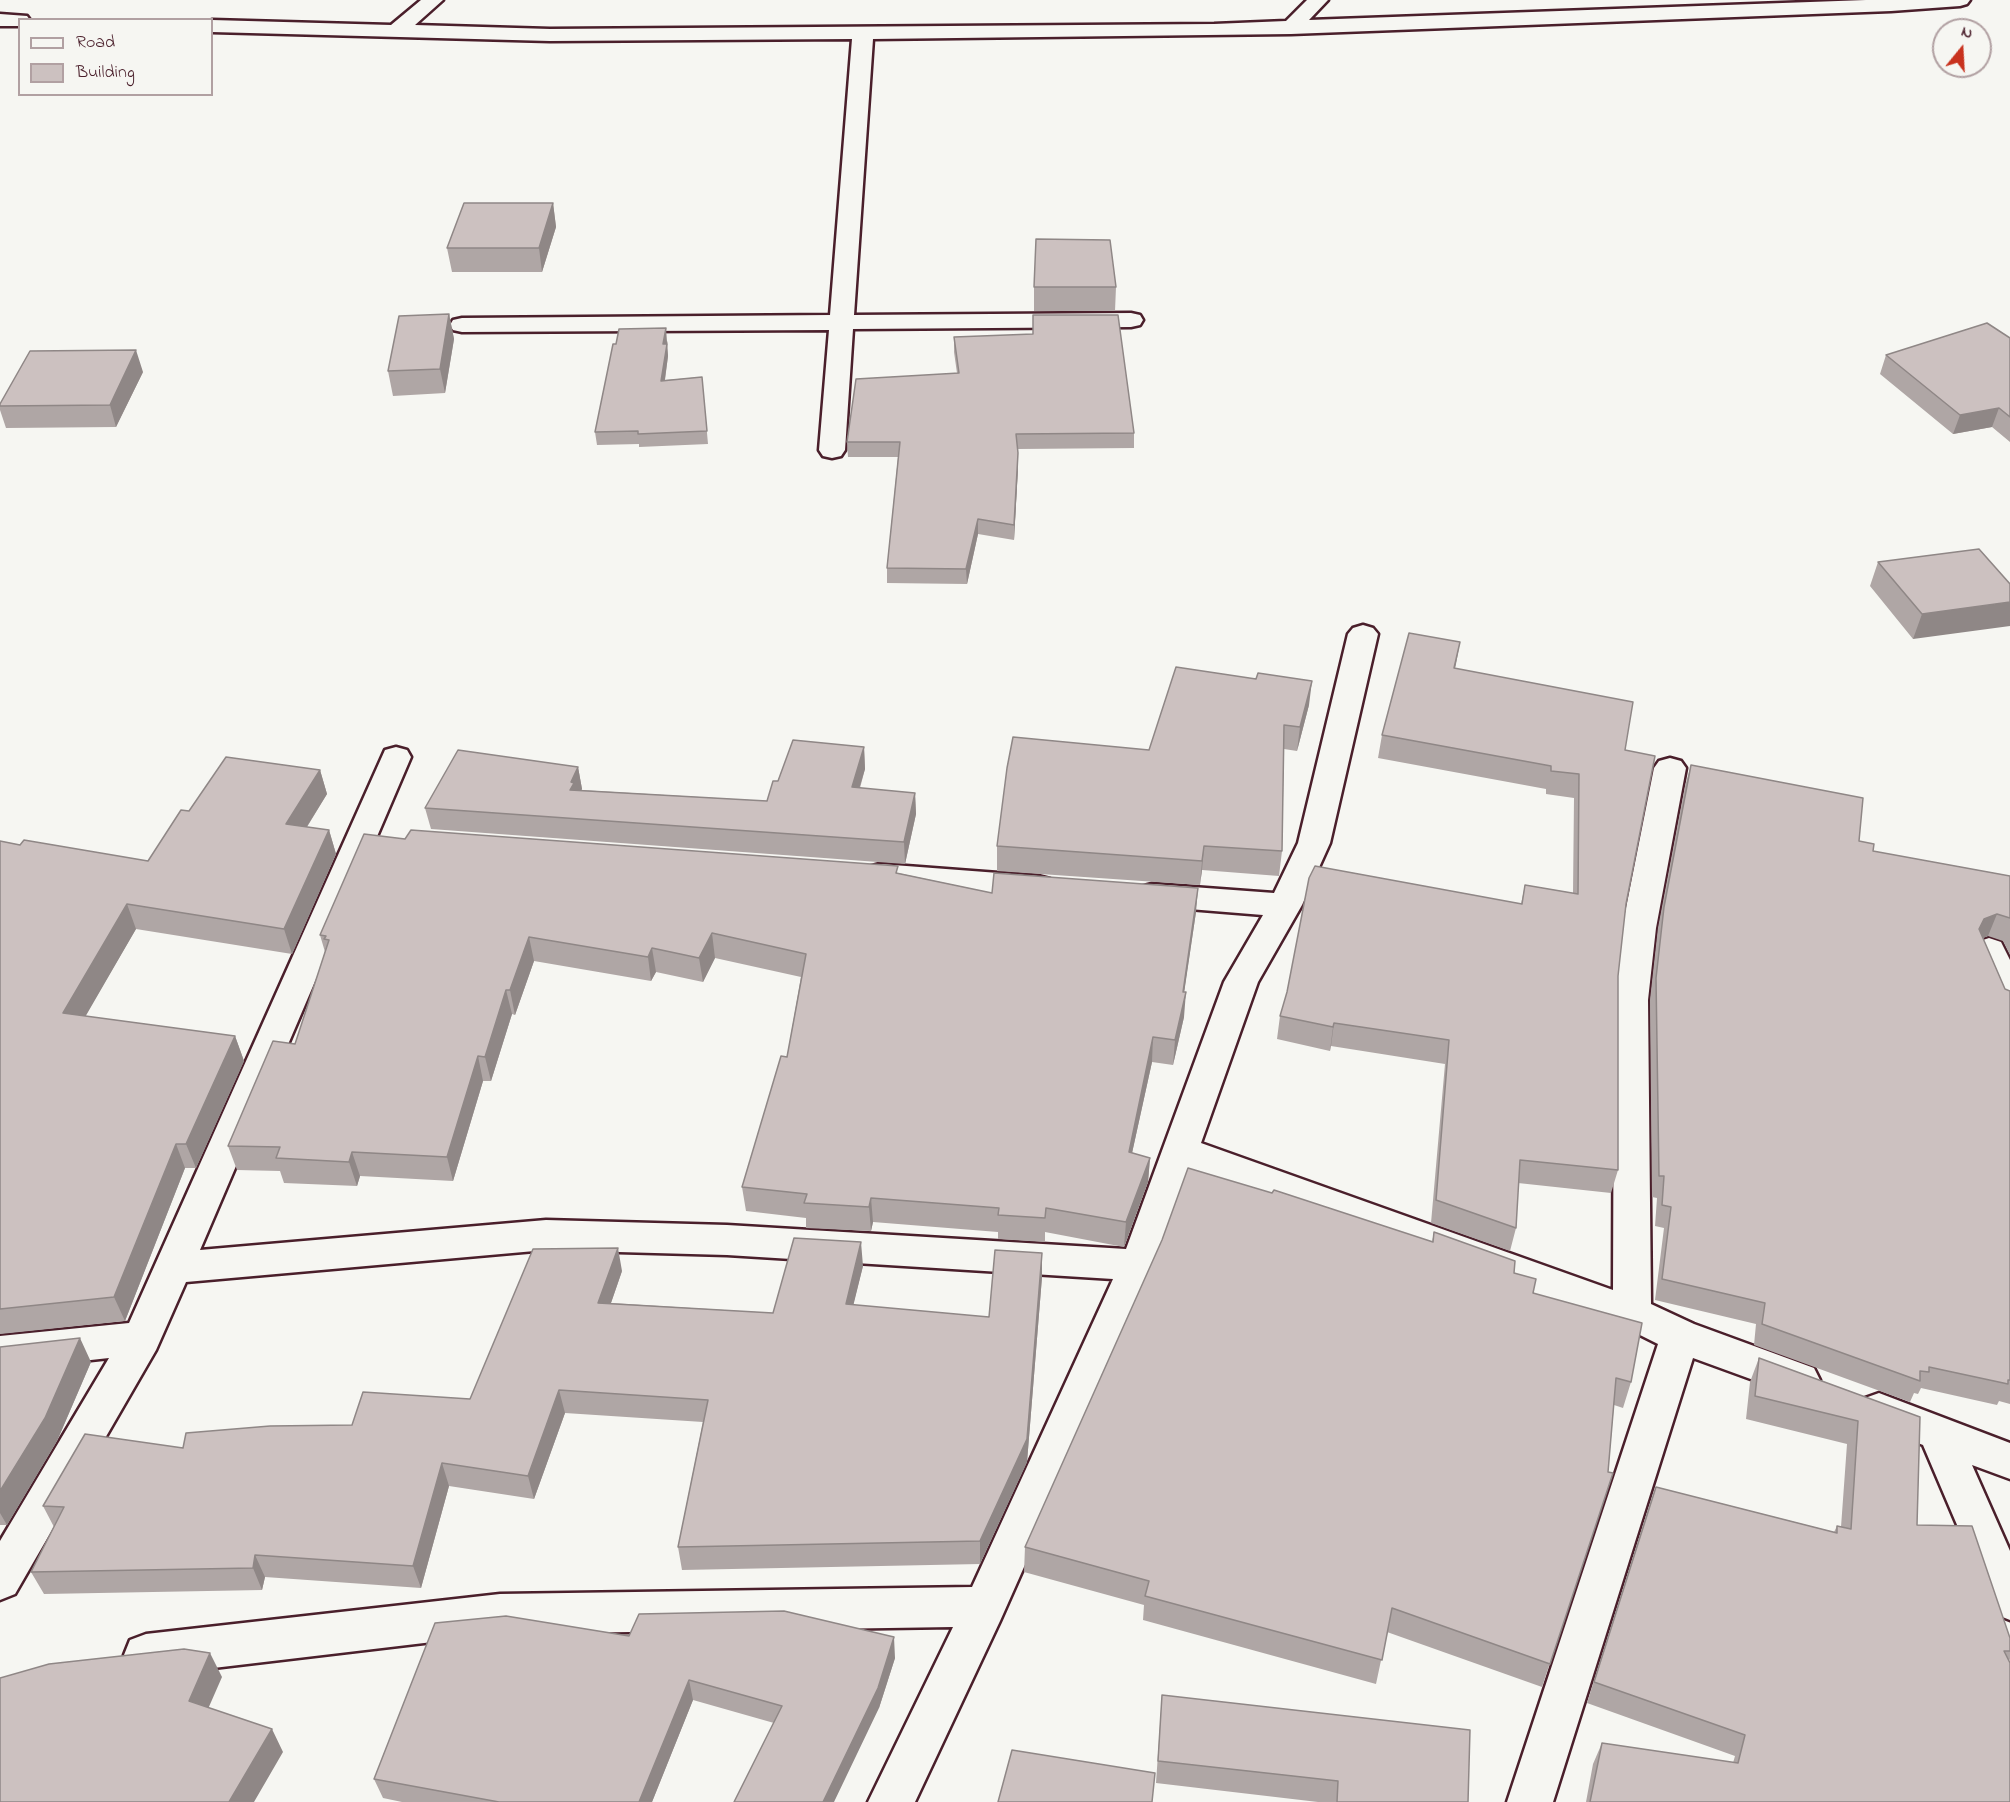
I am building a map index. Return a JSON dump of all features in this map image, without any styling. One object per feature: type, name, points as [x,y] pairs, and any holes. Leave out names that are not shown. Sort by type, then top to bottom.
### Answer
[{"type":"street","points":[[396,31],[433,0]]},
{"type":"street","points":[[1291,28],[1318,0]]},
{"type":"street","points":[[213,26],[550,35],[1291,28],[1891,5],[1960,0]]},
{"type":"street","points":[[0,20],[18,20]]},
{"type":"street","points":[[832,450],[863,33]]},
{"type":"street","points":[[462,326],[1131,320]]},
{"type":"street","points":[[891,1802],[985,1607],[1139,1265],[1241,982],[1285,905],[1314,843],[1363,634]]},
{"type":"street","points":[[0,1580],[142,1338],[396,757]]},
{"type":"street","points":[[1632,1312],[1630,1000],[1639,928],[1670,768]]},
{"type":"street","points":[[361,837],[396,840]]},
{"type":"street","points":[[846,873],[1072,889]]},
{"type":"street","points":[[1119,893],[1285,905]]},
{"type":"street","points":[[1989,950],[2010,1001]]},
{"type":"street","points":[[1180,1150],[1632,1312],[1680,1336],[1937,1431],[2010,1461]]},
{"type":"street","points":[[171,1268],[546,1235],[727,1240],[1139,1265]]},
{"type":"street","points":[[1530,1802],[1680,1336]]},
{"type":"street","points":[[0,1353],[142,1338]]},
{"type":"street","points":[[1937,1431],[2010,1600]]},
{"type":"street","points":[[110,1659],[500,1614],[985,1607]]},
{"type":"building","points":[[464,203],[553,203],[539,248],[447,248]]},
{"type":"building","points":[[1036,239],[1110,240],[1116,287],[1034,287]]},
{"type":"building","points":[[449,314],[440,369],[388,371],[399,316]]},
{"type":"building","points":[[1033,315],[1118,315],[1134,433],[1016,434],[1018,453],[1014,525],[978,519],[966,569],[887,568],[900,442],[847,442],[856,379],[959,373],[954,337],[1033,334]]},
{"type":"building","points":[[1987,323],[2010,338],[2010,417],[1999,408],[1960,415],[1886,355]]},
{"type":"building","points":[[666,328],[663,344],[667,344],[661,381],[702,377],[707,431],[638,434],[638,431],[595,432],[613,344],[616,344],[619,329]]},
{"type":"building","points":[[136,350],[110,405],[0,406],[30,351]]},
{"type":"building","points":[[1979,549],[2010,584],[2010,602],[1922,614],[1878,562]]},
{"type":"building","points":[[1409,633],[1460,642],[1454,668],[1633,702],[1625,750],[1655,756],[1626,904],[1618,976],[1618,1170],[1520,1160],[1516,1228],[1436,1200],[1449,1040],[1334,1023],[1333,1027],[1280,1016],[1287,992],[1309,878],[1315,866],[1522,904],[1525,885],[1578,894],[1579,774],[1551,771],[1551,766],[1382,735]]},
{"type":"building","points":[[1176,667],[1256,679],[1258,673],[1312,681],[1300,727],[1284,725],[1282,851],[1204,846],[1202,861],[997,846],[1013,737],[1149,750]]},
{"type":"building","points":[[793,740],[864,747],[852,787],[915,793],[904,842],[425,808],[458,750],[578,767],[570,790],[767,801],[773,781],[778,781]]},
{"type":"building","points":[[226,757],[320,770],[286,824],[329,830],[284,929],[127,904],[63,1013],[235,1036],[186,1144],[176,1144],[114,1297],[0,1309],[0,841],[20,845],[24,840],[148,861],[181,810],[189,811]]},
{"type":"building","points":[[1691,765],[1863,798],[1859,841],[1874,844],[1873,851],[2010,876],[2010,918],[1997,914],[1984,919],[1979,929],[2005,989],[2010,991],[2010,1380],[2008,1384],[1929,1367],[1929,1372],[1920,1371],[1920,1381],[1762,1324],[1765,1303],[1662,1279],[1671,1207],[1662,1205],[1664,1176],[1659,1176],[1656,978],[1664,907]]},
{"type":"building","points":[[411,830],[898,866],[896,873],[992,893],[994,873],[1198,888],[1183,992],[1186,992],[1175,1040],[1153,1037],[1129,1152],[1150,1158],[1126,1222],[1046,1208],[1045,1218],[998,1215],[999,1208],[871,1198],[869,1207],[804,1203],[807,1194],[742,1187],[781,1056],[787,1057],[806,954],[712,933],[699,958],[652,948],[648,957],[529,937],[510,990],[506,990],[485,1057],[478,1056],[447,1157],[352,1152],[349,1162],[276,1158],[280,1147],[228,1146],[273,1041],[295,1044],[329,940],[324,939],[326,936],[320,935],[364,834],[405,839]]},
{"type":"building","points":[[1188,1168],[1272,1193],[1274,1190],[1433,1242],[1434,1232],[1515,1261],[1514,1273],[1536,1279],[1533,1293],[1642,1323],[1631,1382],[1616,1378],[1608,1472],[1613,1473],[1550,1664],[1392,1608],[1382,1660],[1145,1596],[1149,1581],[1025,1547],[1162,1240]]},
{"type":"building","points":[[794,1238],[861,1242],[846,1304],[989,1317],[995,1250],[1042,1253],[1027,1439],[980,1541],[678,1547],[708,1400],[559,1390],[528,1476],[442,1463],[413,1566],[255,1555],[253,1568],[31,1572],[64,1507],[43,1506],[85,1434],[183,1448],[186,1433],[270,1426],[352,1425],[363,1392],[470,1399],[533,1249],[618,1248],[598,1303],[773,1313]]},
{"type":"building","points":[[80,1338],[45,1418],[0,1491],[0,1347]]},
{"type":"building","points":[[1759,1358],[1920,1417],[1917,1525],[1972,1526],[2010,1638],[2010,1651],[2004,1651],[2010,1663],[2010,1802],[1590,1802],[1602,1743],[1738,1763],[1745,1735],[1594,1682],[1656,1487],[1837,1533],[1837,1526],[1851,1529],[1858,1421],[1755,1396]]},
{"type":"building","points":[[784,1611],[894,1637],[878,1688],[823,1802],[734,1802],[782,1706],[689,1680],[639,1802],[499,1802],[374,1779],[435,1623],[506,1616],[629,1636],[639,1614]]},
{"type":"building","points":[[184,1649],[210,1653],[189,1701],[272,1729],[229,1802],[0,1802],[0,1678],[49,1664]]},
{"type":"building","points":[[1162,1695],[1470,1730],[1468,1802],[1337,1802],[1338,1781],[1158,1761]]},
{"type":"building","points":[[1012,1750],[1155,1773],[1152,1802],[998,1802]]}]
